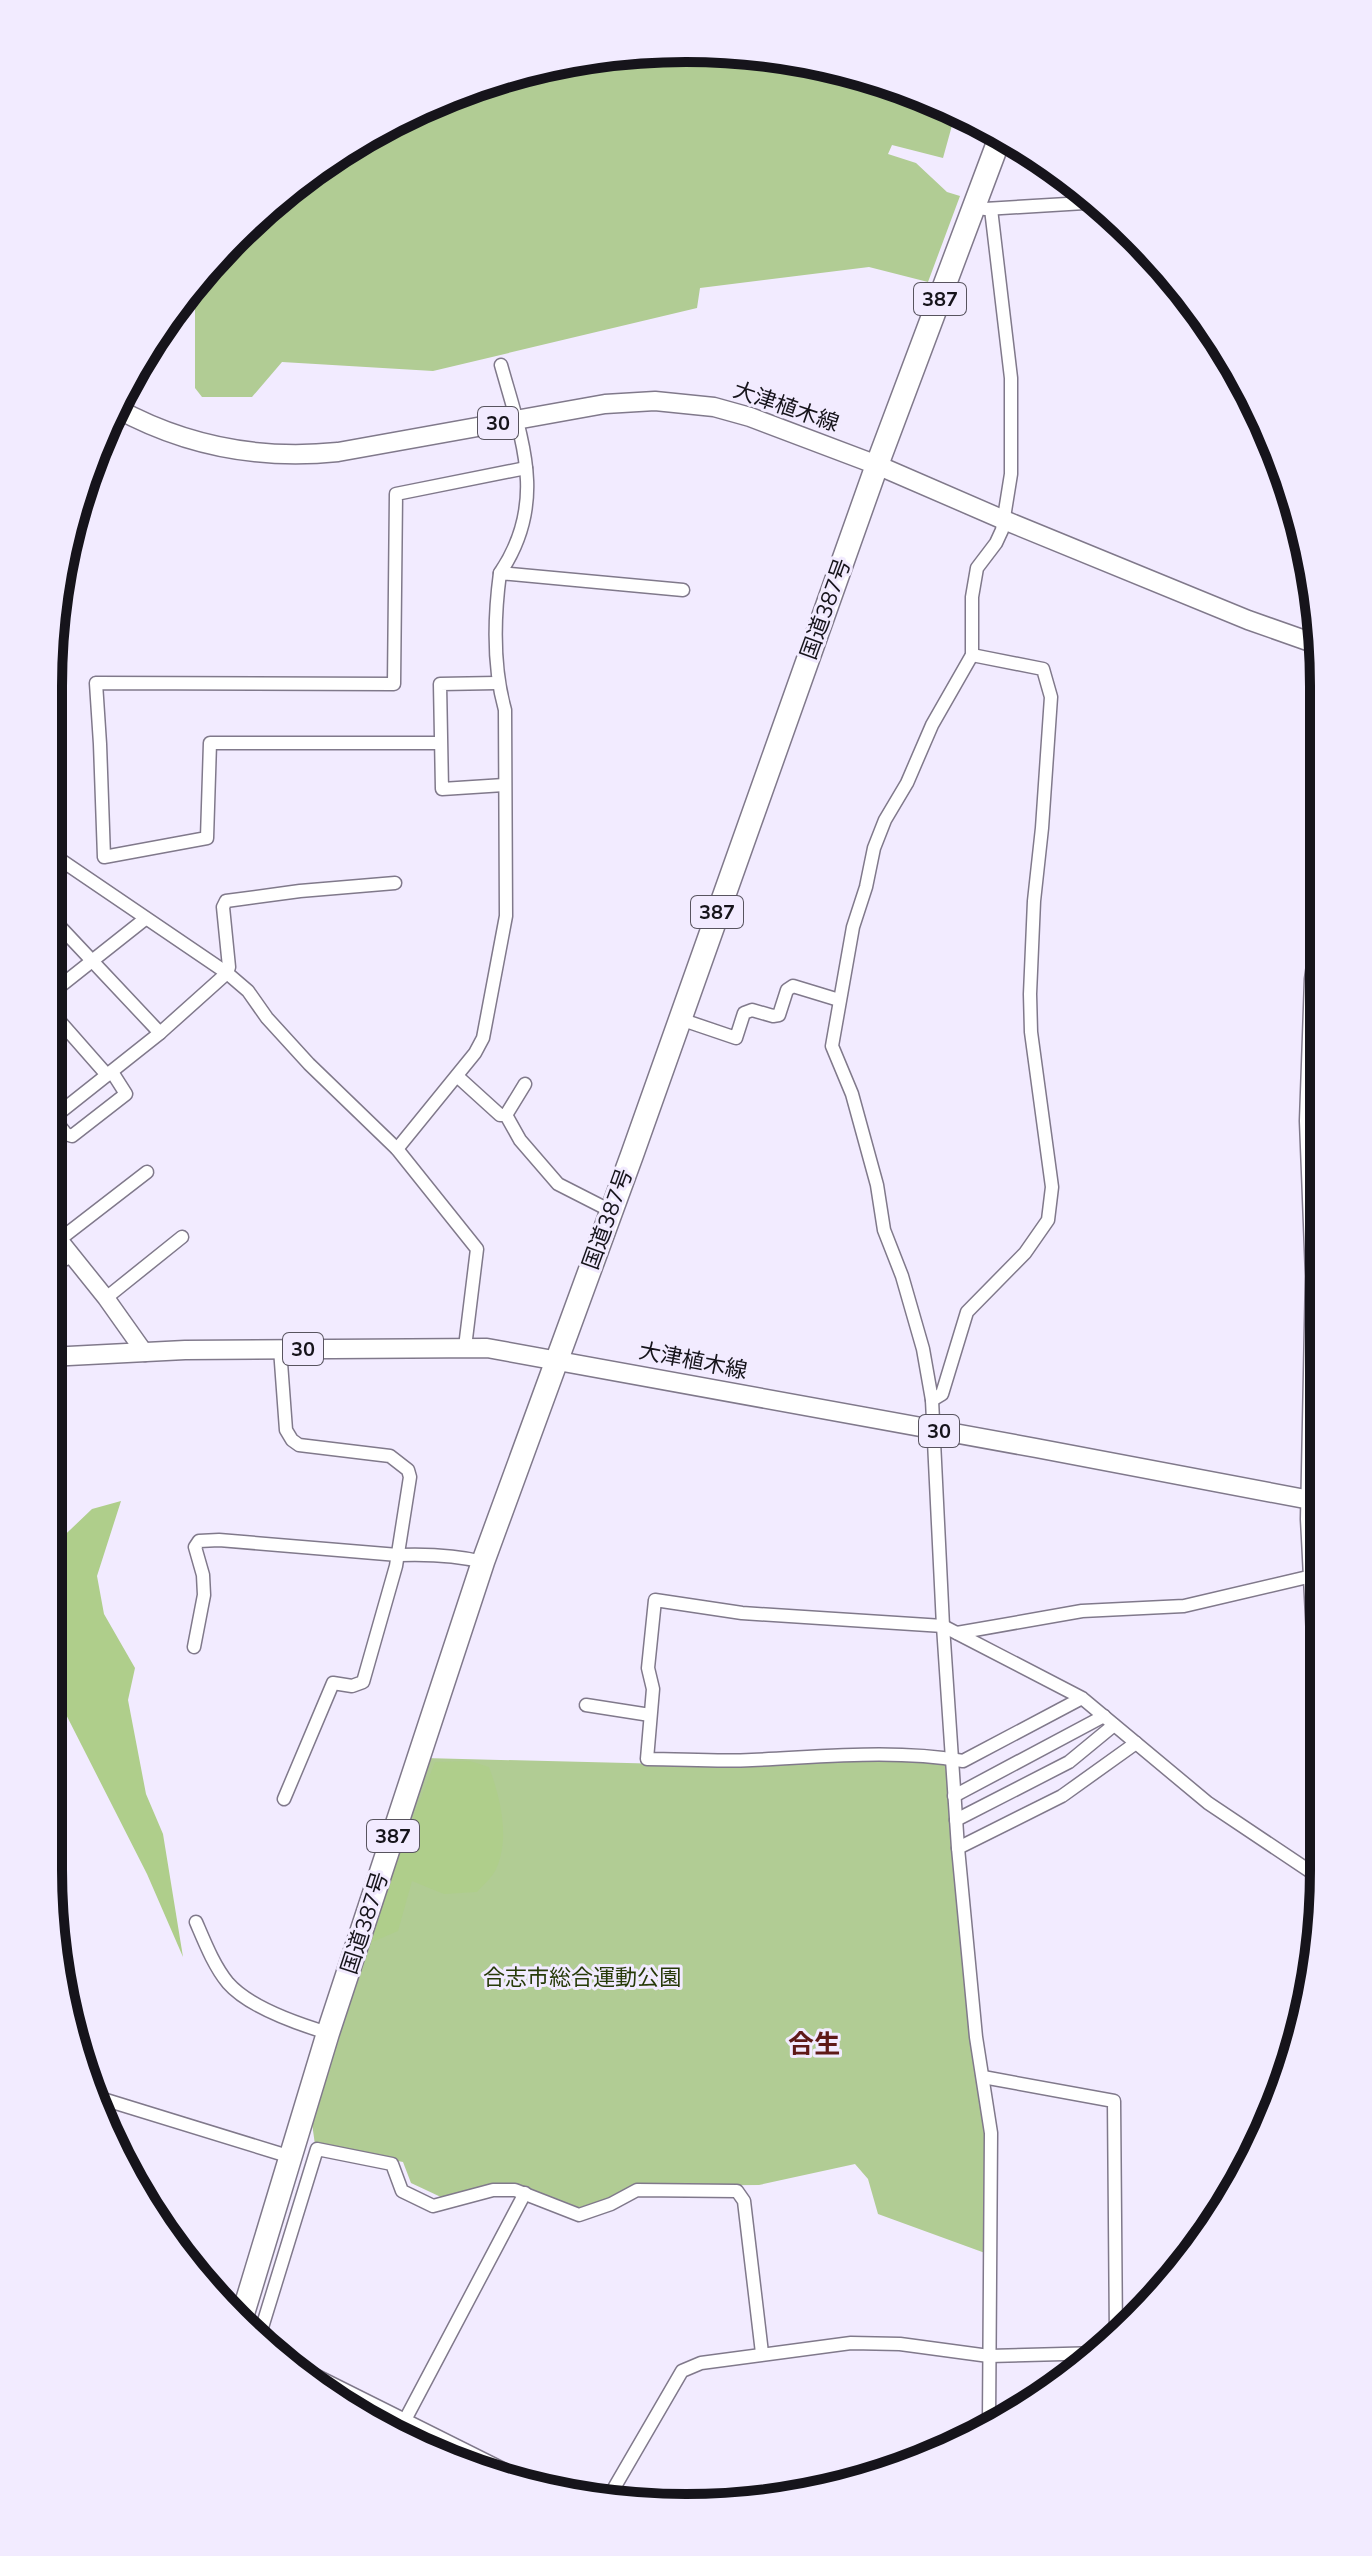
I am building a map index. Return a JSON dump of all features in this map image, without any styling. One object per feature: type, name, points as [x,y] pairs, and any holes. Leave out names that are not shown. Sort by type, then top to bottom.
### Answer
[{"type":"highway","name":"国道387号","points":[[244,2310],[328,2033],[483,1562],[877,465],[982,209],[998,146]]},
{"type":"main road","name":"大津植木線","points":[[125,412],[198,442],[272,454],[338,452],[620,403],[655,401],[696,405],[750,417],[877,465],[1248,620],[1309,641]]},
{"type":"main road","name":"大津植木線","points":[[62,1356],[280,1349],[487,1348],[1310,1500]]},
{"type":"street","points":[[989,2415],[991,2133],[976,2037],[958,1848],[932,1444],[935,1431],[932,1400],[923,1349],[902,1276],[884,1230],[877,1185],[856,1106],[832,1046],[853,927],[874,848],[932,725],[972,655],[972,597],[977,568],[996,543],[1004,520],[1011,474],[1011,378],[982,209],[1081,203]]},
{"type":"street","points":[[397,1149],[475,1053],[483,1038],[506,916],[505,710],[497,683],[497,597],[500,573],[514,552],[529,500],[516,419],[501,365]]},
{"type":"street","points":[[440,743],[210,743],[207,838],[104,857],[96,683],[394,684],[396,494],[526,468]]},
{"type":"street","points":[[500,573],[683,590]]},
{"type":"street","points":[[932,1400],[942,1394],[967,1312],[1025,1253],[1048,1220],[1052,1187],[1031,1032],[1030,994],[1034,901],[1051,697],[1043,669],[972,655]]},
{"type":"street","points":[[497,683],[440,684],[442,789],[504,785]]},
{"type":"street","points":[[62,861],[227,973],[248,991],[267,1018],[309,1064],[397,1149],[477,1249],[465,1347]]},
{"type":"street","points":[[62,1108],[160,1033],[227,973],[223,907],[226,901],[395,883]]},
{"type":"street","points":[[62,985],[145,919]]},
{"type":"street","points":[[62,929],[160,1033]]},
{"type":"street","points":[[680,1019],[736,1038],[744,1013],[752,1010],[779,1015],[787,990],[793,986],[839,1000]]},
{"type":"street","points":[[1310,1007],[1306,1121],[1310,1224]]},
{"type":"street","points":[[62,1023],[126,1094],[72,1136],[62,1130]]},
{"type":"street","points":[[457,1076],[500,1115],[506,1115]]},
{"type":"street","points":[[506,1115],[525,1084]]},
{"type":"street","points":[[506,1115],[520,1140],[558,1184],[611,1211]]},
{"type":"street","points":[[62,1229],[147,1172]]},
{"type":"street","points":[[106,1298],[182,1237]]},
{"type":"street","points":[[62,1244],[145,1353]]},
{"type":"street","points":[[62,1261],[72,1256]]},
{"type":"street","points":[[280,1349],[286,1430],[292,1440],[299,1445],[390,1456],[408,1470],[410,1485],[398,1555],[363,1682],[352,1686],[333,1683],[284,1799]]},
{"type":"street","points":[[194,1647],[204,1595],[203,1575],[195,1547],[199,1541],[469,1558],[483,1562]]},
{"type":"street","points":[[957,1633],[1082,1611],[1184,1606],[1310,1576]]},
{"type":"street","points":[[1082,1698],[963,1761],[944,1757],[860,1755],[747,1760],[647,1759],[653,1689],[648,1668],[655,1600],[742,1613],[943,1626],[1082,1698],[1208,1803],[1310,1871]]},
{"type":"street","points":[[586,1701],[650,1712]]},
{"type":"street","points":[[954,1796],[1104,1716]]},
{"type":"street","points":[[956,1820],[1069,1762],[1114,1725]]},
{"type":"street","points":[[958,1848],[1062,1796],[1136,1743]]},
{"type":"street","points":[[196,1922],[226,1981],[239,1994],[286,2018],[328,2033]]},
{"type":"street","points":[[983,2077],[1114,2101],[1116,2321]]},
{"type":"street","points":[[106,2100],[291,2157]]},
{"type":"street","points":[[262,2327],[317,2149],[392,2164],[402,2191],[433,2206],[493,2190],[515,2190],[579,2215],[611,2204],[637,2190],[737,2191],[744,2201],[762,2353]]},
{"type":"street","points":[[405,2420],[525,2193]]},
{"type":"street","points":[[613,2490],[682,2371],[701,2363],[851,2343],[900,2344],[989,2356],[1080,2354]]},
{"type":"street","points":[[330,2383],[458,2451]]},
{"type":"green space","points":[[645,63],[727,63],[767,67],[848,83],[953,122],[943,158],[892,145],[888,154],[916,163],[947,192],[960,196],[928,282],[869,267],[700,288],[697,308],[433,371],[282,362],[252,397],[202,397],[195,388],[195,301],[245,245],[306,191],[339,167],[410,126],[485,95],[524,83],[605,67]]},
{"type":"green space","points":[[121,1501],[97,1576],[104,1614],[135,1668],[128,1700],[146,1794],[163,1834],[183,1957],[147,1874],[62,1707],[62,1538],[92,1509]]},
{"type":"green space","name":"合志市総合運動公園","points":[[424,1758],[746,1766],[858,1759],[945,1761],[971,2038],[986,2134],[985,2253],[878,2214],[868,2179],[855,2164],[759,2185],[636,2186],[578,2212],[518,2187],[443,2198],[411,2183],[403,2162],[315,2145],[312,2123]]},
{"type":"green space","points":[[470,1761],[489,1767],[497,1791],[503,1843],[496,1870],[477,1892],[444,1894],[412,1881],[398,1931],[363,1946],[435,1762]]},
{"type":"district","name":"合生","points":[[814,2044]]}]
